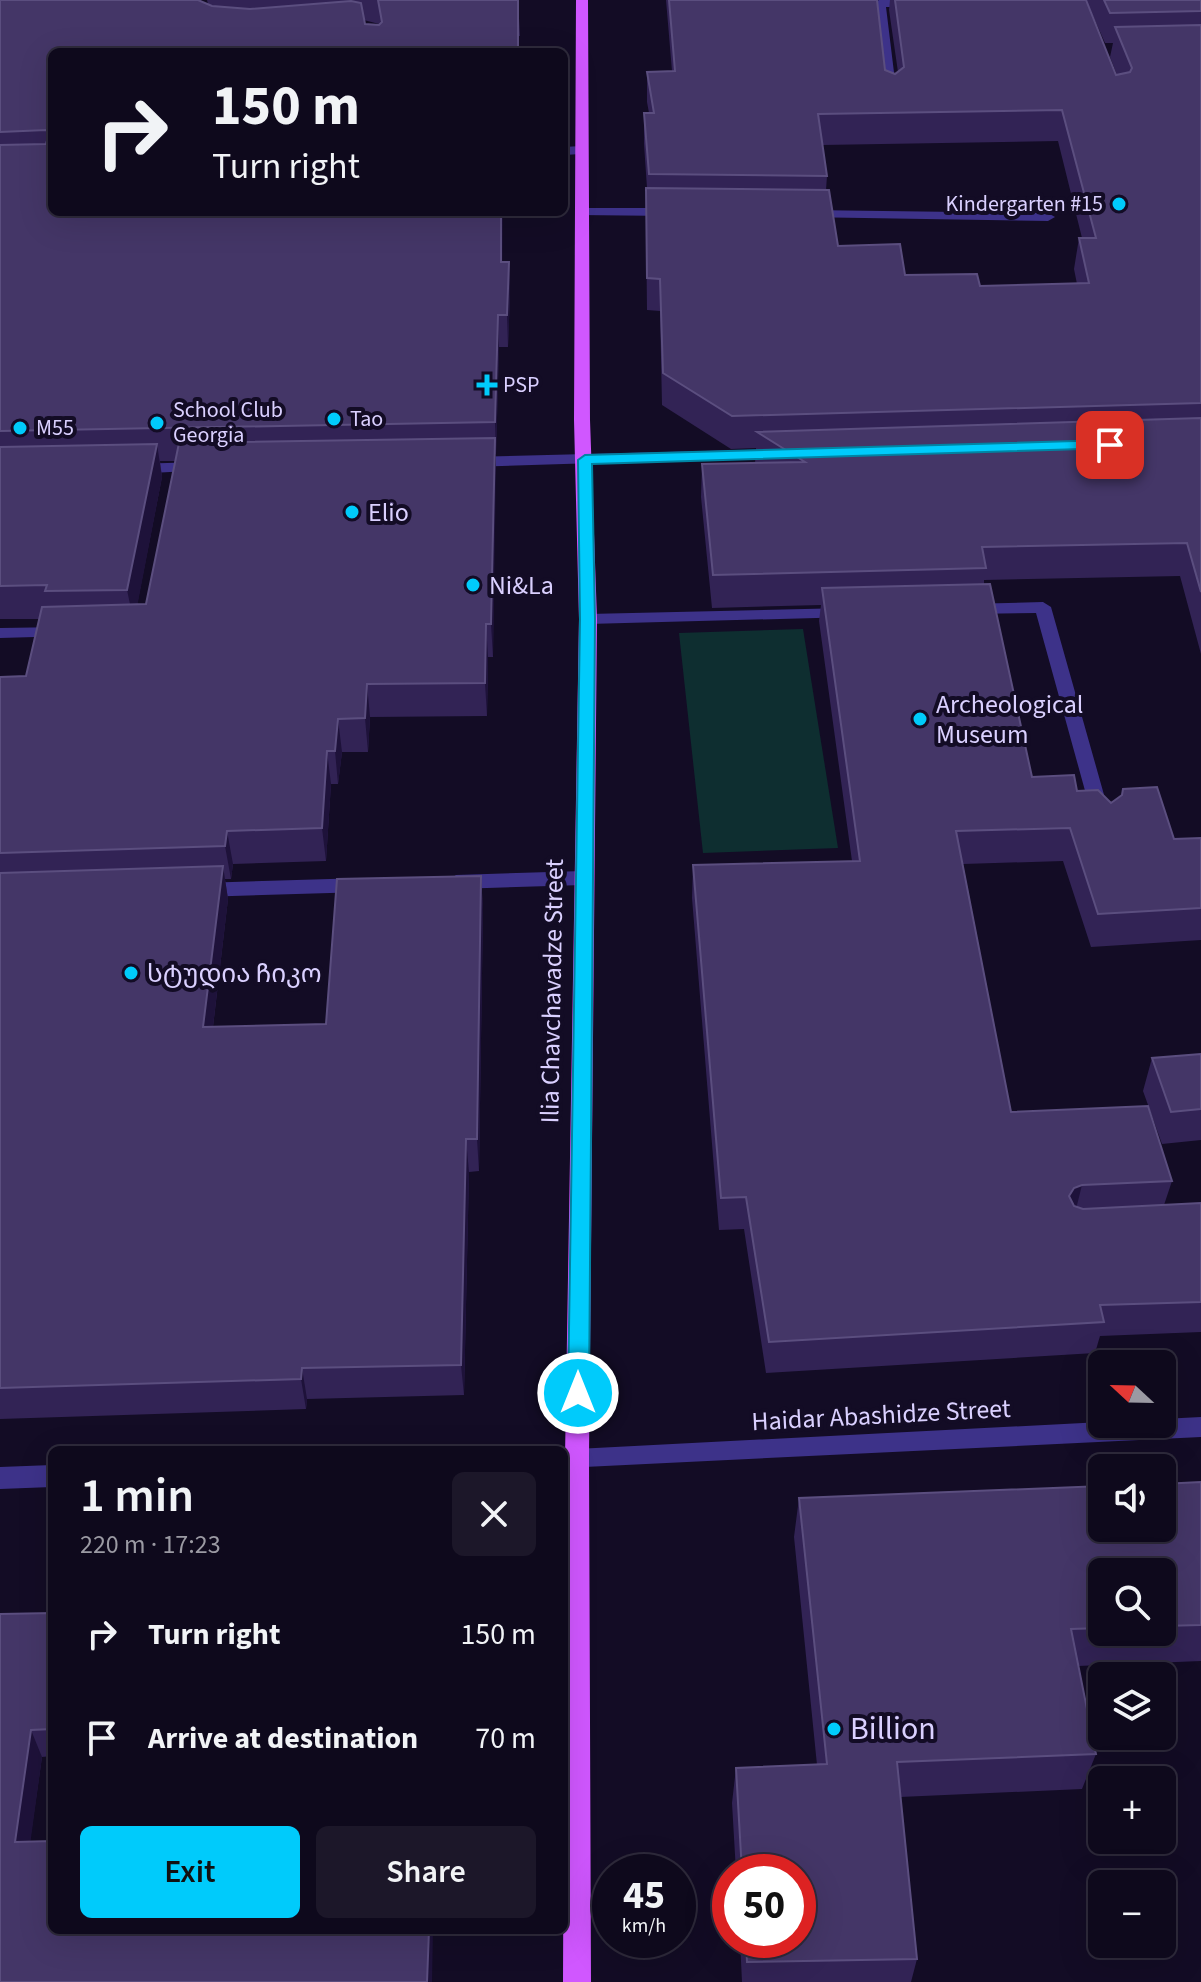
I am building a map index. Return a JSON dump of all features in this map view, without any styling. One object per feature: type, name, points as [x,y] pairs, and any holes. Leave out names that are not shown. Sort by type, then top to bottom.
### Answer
[{"type":"main road","name":"Ilia Chavchavadze Street","points":[[577,1982],[570,1457],[588,619],[582,420],[582,0]]},
{"type":"street","points":[[891,98],[879,4],[925,3]]},
{"type":"street","points":[[568,151],[581,150]]},
{"type":"street","points":[[583,212],[688,213]]},
{"type":"street","points":[[797,214],[1048,217]]},
{"type":"street","points":[[456,462],[794,454]]},
{"type":"street","points":[[112,469],[222,467]]},
{"type":"street","points":[[171,489],[175,468]]},
{"type":"street","points":[[949,610],[1043,607],[1104,826]]},
{"type":"street","points":[[588,619],[871,612]]},
{"type":"street","points":[[0,633],[79,632]]},
{"type":"street","points":[[441,882],[583,878]]},
{"type":"street","points":[[178,891],[379,884]]},
{"type":"street","name":"Haidar Abashidze Street","points":[[570,1457],[690,1454],[1201,1427]]},
{"type":"street","points":[[0,1478],[48,1476]]},
{"type":"green space","points":[[803,629],[838,848],[703,853],[679,633]]},
{"type":"building","points":[[0,0],[198,0],[212,6],[250,9],[351,1],[361,3],[365,24],[379,25],[382,22],[378,0],[518,0],[518,48],[48,48],[48,132],[0,132]]},
{"type":"building","points":[[669,0],[877,0],[885,70],[895,74],[904,67],[895,0],[1086,0],[1116,75],[1130,72],[1132,68],[1115,27],[1201,25],[1201,403],[732,416],[663,373],[660,279],[647,278],[646,188],[829,190],[838,246],[900,244],[905,275],[977,274],[980,286],[1089,283],[1079,238],[1096,238],[1062,110],[818,114],[827,176],[649,174],[644,113],[654,113],[647,72],[675,71]]},
{"type":"building","points":[[1104,0],[1201,0],[1201,11],[1110,13]]},
{"type":"building","points":[[48,137],[48,216],[501,216],[501,262],[509,262],[507,315],[498,315],[495,422],[0,431],[0,145],[46,144]]},
{"type":"building","points":[[1201,418],[1201,592],[1187,543],[982,547],[986,568],[713,575],[702,464],[805,462],[757,432]]},
{"type":"building","points":[[495,438],[491,624],[486,624],[485,683],[367,684],[365,718],[338,719],[335,751],[327,751],[322,828],[227,831],[225,846],[0,853],[0,677],[26,676],[42,607],[146,604],[179,443]]},
{"type":"building","points":[[157,444],[127,590],[45,591],[47,585],[0,586],[0,447]]},
{"type":"building","points":[[990,584],[1032,777],[1074,775],[1077,791],[1098,790],[1111,803],[1122,795],[1123,789],[1157,787],[1174,839],[1201,838],[1201,908],[1098,914],[1070,828],[956,831],[1011,1112],[1148,1106],[1172,1181],[1082,1185],[1074,1188],[1069,1196],[1074,1206],[1083,1209],[1201,1203],[1201,1302],[1100,1305],[1104,1322],[769,1342],[746,1197],[721,1198],[693,865],[860,861],[822,588]]},
{"type":"building","points":[[223,866],[203,1027],[326,1024],[337,879],[481,876],[477,1139],[466,1139],[461,1365],[302,1368],[301,1379],[0,1388],[0,873]]},
{"type":"building","points":[[1201,1054],[1201,1109],[1171,1112],[1152,1058]]},
{"type":"building","points":[[1201,1482],[1201,1625],[1176,1626],[1176,1558],[1088,1558],[1088,1628],[1071,1629],[1088,1714],[1088,1750],[1095,1750],[1096,1754],[897,1762],[917,1959],[747,1962],[747,1958],[816,1958],[816,1854],[741,1854],[736,1768],[827,1764],[799,1498],[1088,1487],[1088,1542],[1176,1542],[1176,1483]]},
{"type":"building","points":[[48,1613],[48,1729],[31,1730],[15,1842],[48,1841],[48,1934],[429,1934],[427,1982],[0,1982],[0,1614]]},
{"type":"place","name":"Kindergarten #15","points":[[1119,204]]},
{"type":"place","name":"PSP","points":[[487,385]]},
{"type":"place","name":"Tao","points":[[334,419]]},
{"type":"place","name":"School Club Georgia","points":[[157,423]]},
{"type":"place","name":"M55","points":[[20,428]]},
{"type":"place","name":"Elio","points":[[352,512]]},
{"type":"place","name":"Ni&La","points":[[473,585]]},
{"type":"place","name":"Archeological Museum","points":[[920,719]]},
{"type":"place","name":"სტუდია ჩიკო","points":[[131,973]]},
{"type":"place","name":"Billion","points":[[834,1729]]},
{"type":"route","points":[[578,1393],[588,619],[585,460],[1110,445]]}]
